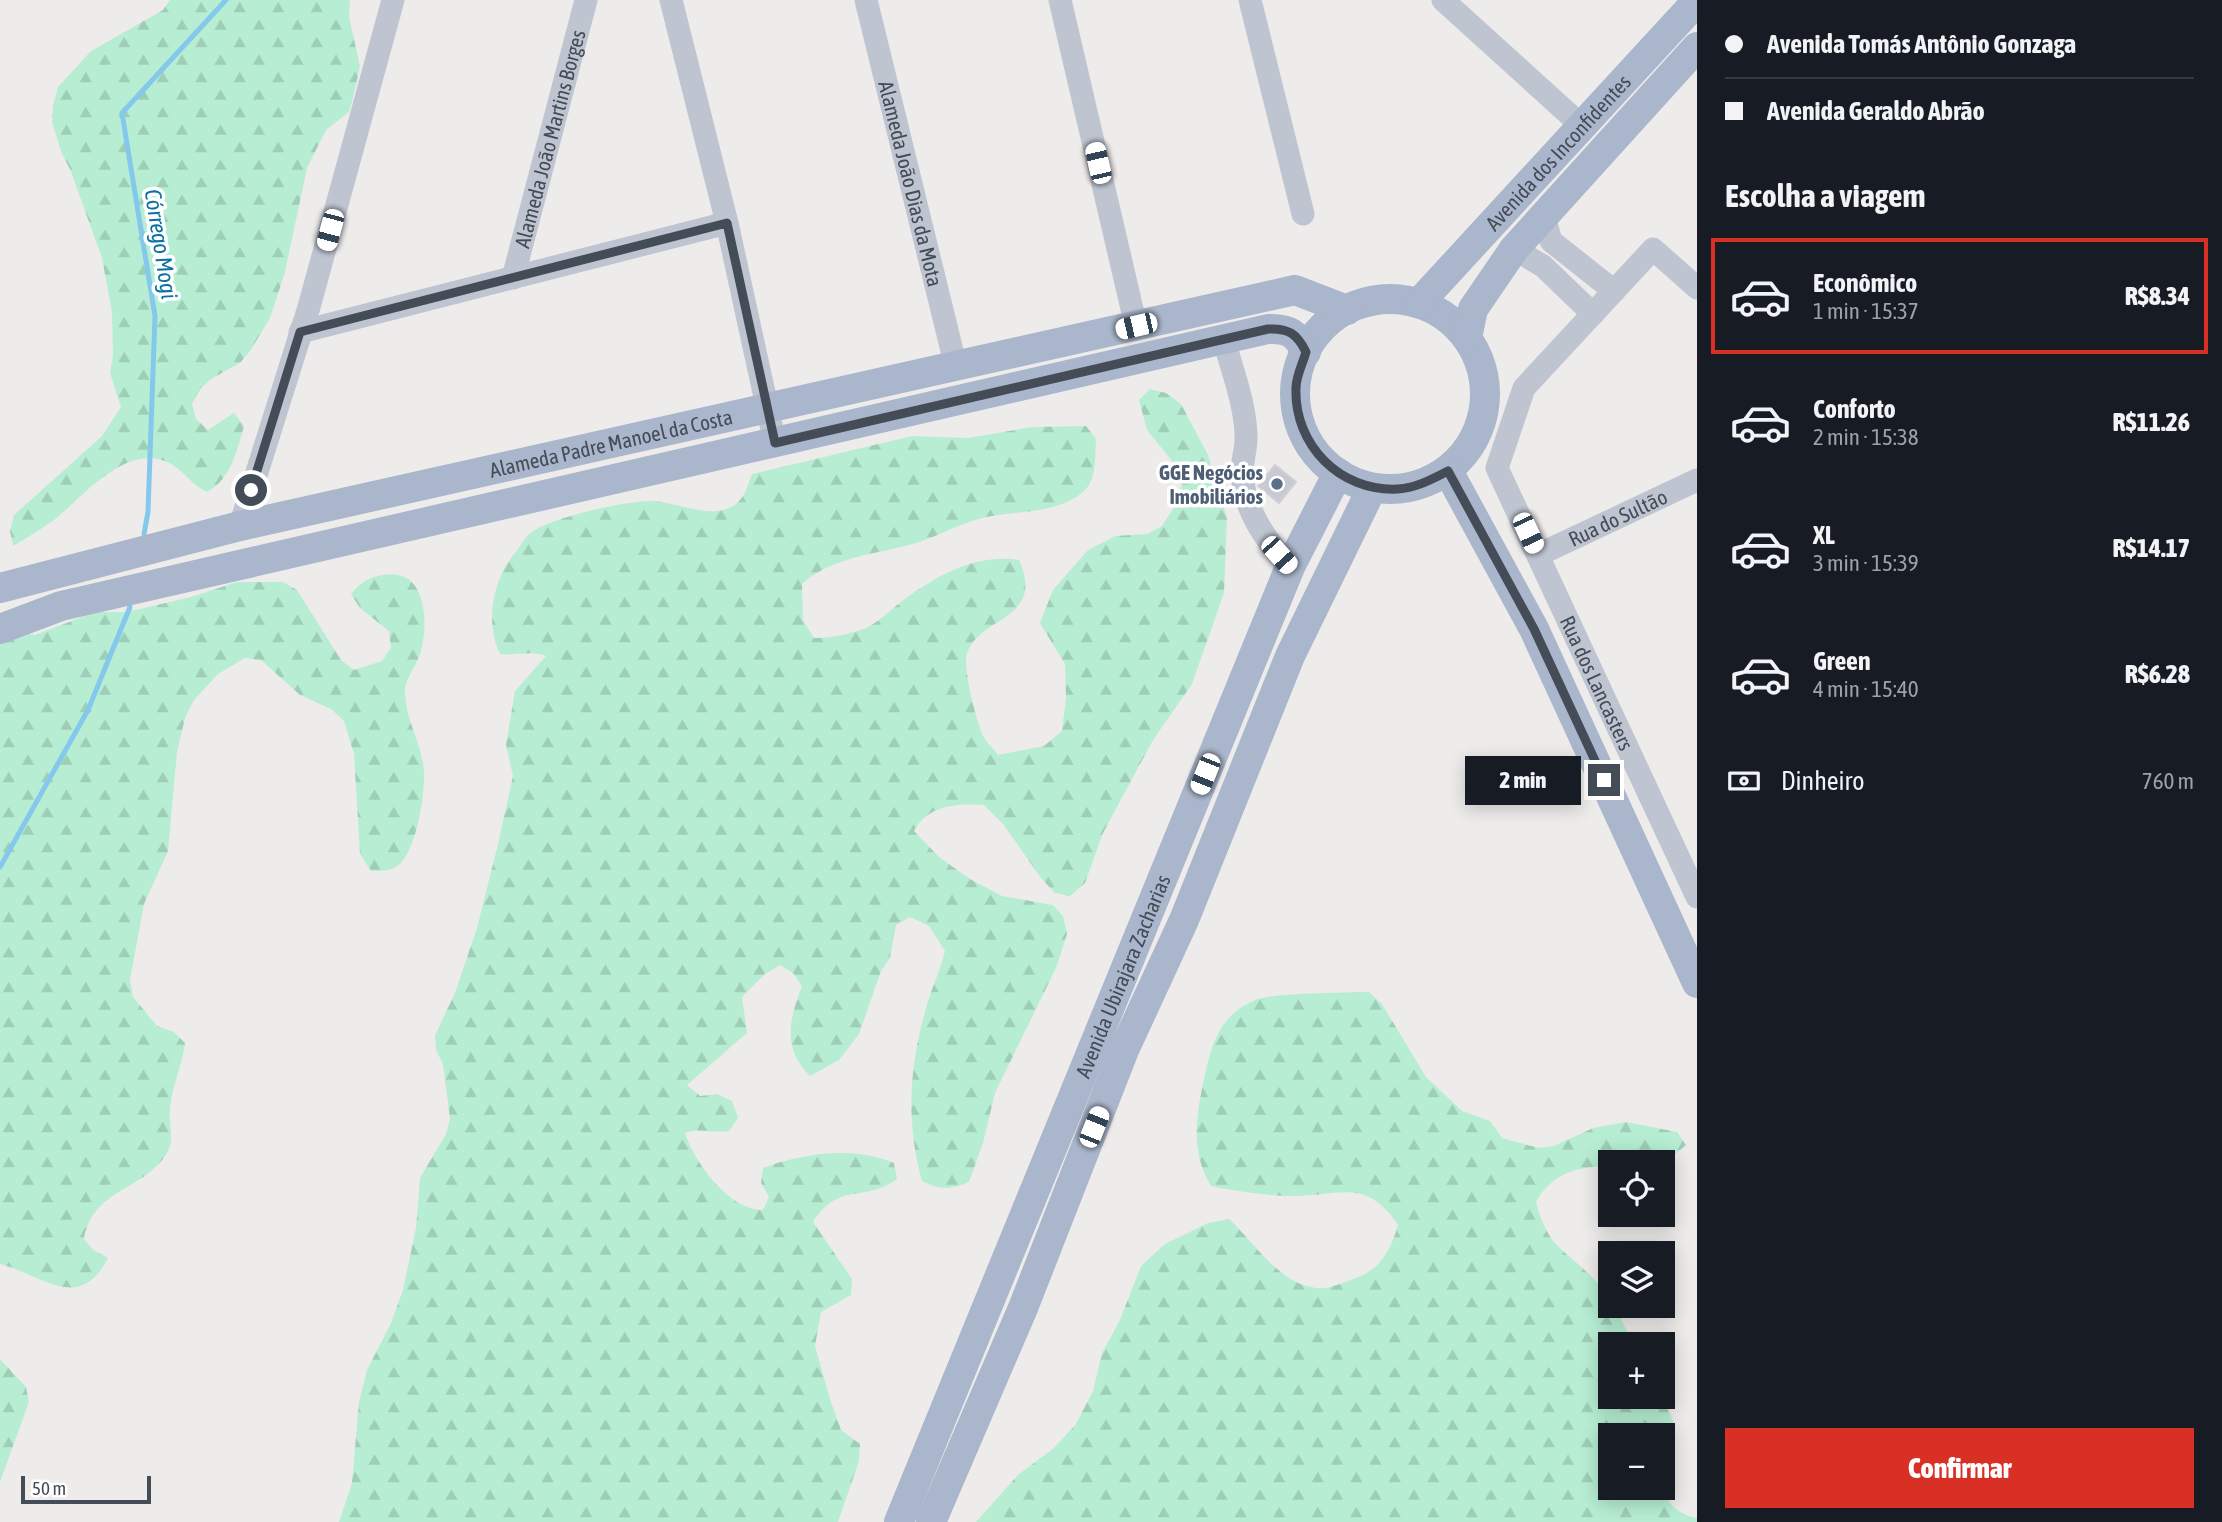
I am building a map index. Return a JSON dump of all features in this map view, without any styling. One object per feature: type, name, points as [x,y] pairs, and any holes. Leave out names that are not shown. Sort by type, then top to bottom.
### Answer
[{"type":"main road","name":"Avenida dos Inconfidentes","points":[[1419,303],[1697,1]]},
{"type":"main road","name":"Avenida dos Inconfidentes","points":[[1467,338],[1473,309],[1514,249],[1697,47]]},
{"type":"main road","points":[[1583,126],[1605,147]]},
{"type":"main road","name":"Alameda Padre Manoel da Costa","points":[[0,588],[240,526],[1295,290],[1347,310]]},
{"type":"main road","points":[[1394,299],[1419,303],[1445,317],[1467,338],[1480,364],[1485,393],[1481,423],[1468,449],[1448,471],[1425,484],[1399,489],[1373,488],[1338,474],[1318,456],[1304,435],[1297,410],[1296,385],[1312,340],[1328,322],[1347,310],[1370,301],[1394,299]]},
{"type":"main road","name":"Alameda Padre Manoel da Costa","points":[[0,629],[61,606],[1224,340],[1284,328],[1298,337],[1306,352]]},
{"type":"main road","points":[[1448,471],[1534,629],[1697,983]]},
{"type":"main road","name":"Avenida Ubirajara Zacharias","points":[[899,1522],[1290,567],[1338,474]]},
{"type":"main road","name":"Avenida Ubirajara Zacharias","points":[[931,1522],[1023,1308],[1124,1050],[1184,920],[1290,656],[1373,488]]},
{"type":"street","points":[[240,526],[300,332],[393,0]]},
{"type":"street","name":"Alameda João Martins Borges","points":[[513,278],[586,0]]},
{"type":"street","points":[[671,0],[727,223],[775,443]]},
{"type":"street","name":"Alameda João Dias da Mota","points":[[866,0],[956,367]]},
{"type":"street","points":[[1060,0],[1136,326]]},
{"type":"street","points":[[1250,0],[1303,214]]},
{"type":"street","points":[[1443,0],[1583,126]]},
{"type":"street","points":[[1543,214],[1551,241],[1614,291]]},
{"type":"street","points":[[300,332],[727,223]]},
{"type":"street","points":[[1514,249],[1543,266],[1593,314],[1653,249],[1697,288]]},
{"type":"street","name":"Rua dos Lancasters","points":[[1593,314],[1524,388],[1497,468],[1697,897]]},
{"type":"street","points":[[1224,340],[1244,419],[1246,436],[1242,474],[1246,493],[1264,536],[1290,567]]},
{"type":"street","name":"Rua do Sultão","points":[[1538,555],[1697,480]]},
{"type":"green space","points":[[170,0],[350,0],[349,17],[360,66],[349,112],[326,130],[307,168],[285,272],[270,318],[240,363],[211,379],[200,389],[192,404],[196,419],[208,430],[234,413],[244,426],[232,464],[222,480],[207,492],[169,463],[153,458],[137,460],[106,475],[54,520],[13,546],[10,531],[14,515],[102,436],[121,407],[110,373],[113,355],[112,312],[102,258],[52,122],[58,87],[91,51],[163,10]]},
{"type":"green space","points":[[1150,389],[1166,393],[1181,404],[1208,455],[1227,518],[1224,593],[1192,684],[1153,740],[1103,833],[1085,883],[1070,896],[1055,893],[1041,878],[1003,824],[984,805],[944,807],[927,816],[914,831],[939,857],[970,879],[1002,896],[1053,905],[1063,916],[1067,934],[1056,968],[995,1093],[983,1143],[969,1182],[945,1188],[928,1184],[922,1181],[917,1159],[912,1117],[913,1075],[927,1004],[945,951],[929,926],[910,917],[896,925],[890,958],[881,971],[859,1034],[839,1060],[810,1076],[801,1065],[792,1044],[791,1022],[802,986],[793,973],[780,965],[765,974],[742,997],[747,1033],[687,1085],[700,1096],[717,1094],[732,1101],[738,1118],[729,1131],[685,1133],[697,1158],[715,1183],[726,1194],[750,1208],[763,1210],[769,1197],[761,1183],[763,1168],[779,1163],[812,1155],[845,1153],[862,1154],[894,1163],[897,1179],[873,1190],[833,1201],[813,1222],[852,1279],[851,1295],[821,1312],[815,1346],[841,1430],[860,1444],[859,1461],[838,1522],[339,1522],[352,1483],[359,1402],[367,1370],[391,1323],[403,1290],[416,1228],[420,1178],[446,1134],[450,1119],[443,1064],[436,1050],[435,1035],[455,993],[477,928],[498,844],[513,776],[506,745],[515,691],[546,656],[534,653],[500,654],[493,629],[493,602],[507,564],[528,535],[535,530],[591,511],[650,501],[720,511],[738,502],[752,474],[912,436],[968,438],[1032,427],[1086,426],[1096,439],[1095,466],[1089,485],[1075,498],[1050,508],[982,518],[906,546],[859,556],[829,567],[802,584],[803,620],[814,638],[827,637],[866,628],[942,575],[987,560],[1019,560],[1025,580],[1024,594],[1018,606],[974,641],[967,653],[967,670],[981,731],[998,755],[1044,746],[1062,731],[1066,698],[1065,664],[1040,623],[1053,590],[1087,551],[1115,536],[1147,534],[1162,526],[1180,498],[1182,482],[1177,467],[1147,430],[1139,400]]},
{"type":"green space","points":[[393,574],[406,578],[415,586],[423,605],[424,617],[421,650],[405,689],[408,714],[424,771],[419,819],[407,855],[394,868],[371,871],[360,854],[354,754],[344,721],[331,709],[300,695],[261,660],[245,658],[218,674],[194,700],[185,718],[177,752],[168,851],[144,904],[130,980],[133,997],[157,1026],[174,1032],[185,1043],[171,1102],[169,1149],[157,1166],[108,1199],[89,1222],[84,1239],[93,1250],[108,1258],[97,1275],[85,1284],[59,1286],[0,1264],[0,634],[20,632],[35,635],[95,612],[127,612],[191,597],[237,582],[283,582],[297,590],[341,660],[354,670],[382,661],[391,648],[389,631],[360,608],[351,594],[369,579]]},
{"type":"green space","points":[[1369,992],[1382,1004],[1426,1077],[1462,1111],[1490,1121],[1502,1138],[1539,1148],[1554,1146],[1593,1128],[1626,1122],[1677,1132],[1686,1145],[1675,1155],[1675,1150],[1598,1150],[1598,1167],[1577,1170],[1558,1178],[1542,1192],[1536,1202],[1551,1238],[1598,1284],[1598,1318],[1620,1318],[1628,1332],[1598,1332],[1598,1409],[1668,1409],[1674,1423],[1598,1423],[1598,1500],[1669,1500],[1675,1508],[1697,1518],[1697,1522],[976,1522],[1019,1474],[1054,1448],[1076,1424],[1093,1391],[1102,1353],[1120,1320],[1141,1266],[1165,1244],[1208,1223],[1229,1219],[1279,1270],[1302,1285],[1321,1288],[1335,1286],[1371,1270],[1383,1258],[1392,1243],[1398,1225],[1374,1200],[1362,1195],[1350,1192],[1309,1196],[1252,1193],[1211,1186],[1205,1174],[1198,1150],[1197,1126],[1208,1062],[1216,1038],[1230,1017],[1240,1008],[1262,998],[1291,994]]},
{"type":"green space","points":[[0,1359],[26,1387],[29,1402],[0,1482]]},
{"type":"building","name":"GGE Negócios Imobiliários","points":[[1275,465],[1296,482],[1279,503],[1258,486]]},
{"type":"waterway","name":"Córrego Mogi","points":[[144,534],[148,512],[155,316],[122,113],[226,0]]},
{"type":"waterway","name":"Córrego Mogi","points":[[0,867],[88,710],[130,607]]},
{"type":"place","name":"GGE Negócios Imobiliários","points":[[1277,484]]},
{"type":"route","points":[[251,490],[300,332],[727,223],[775,443],[1268,329],[1284,328],[1298,337],[1306,352],[1296,385],[1297,410],[1304,435],[1318,456],[1338,474],[1373,488],[1399,489],[1425,484],[1448,471],[1534,629],[1604,780]]}]
